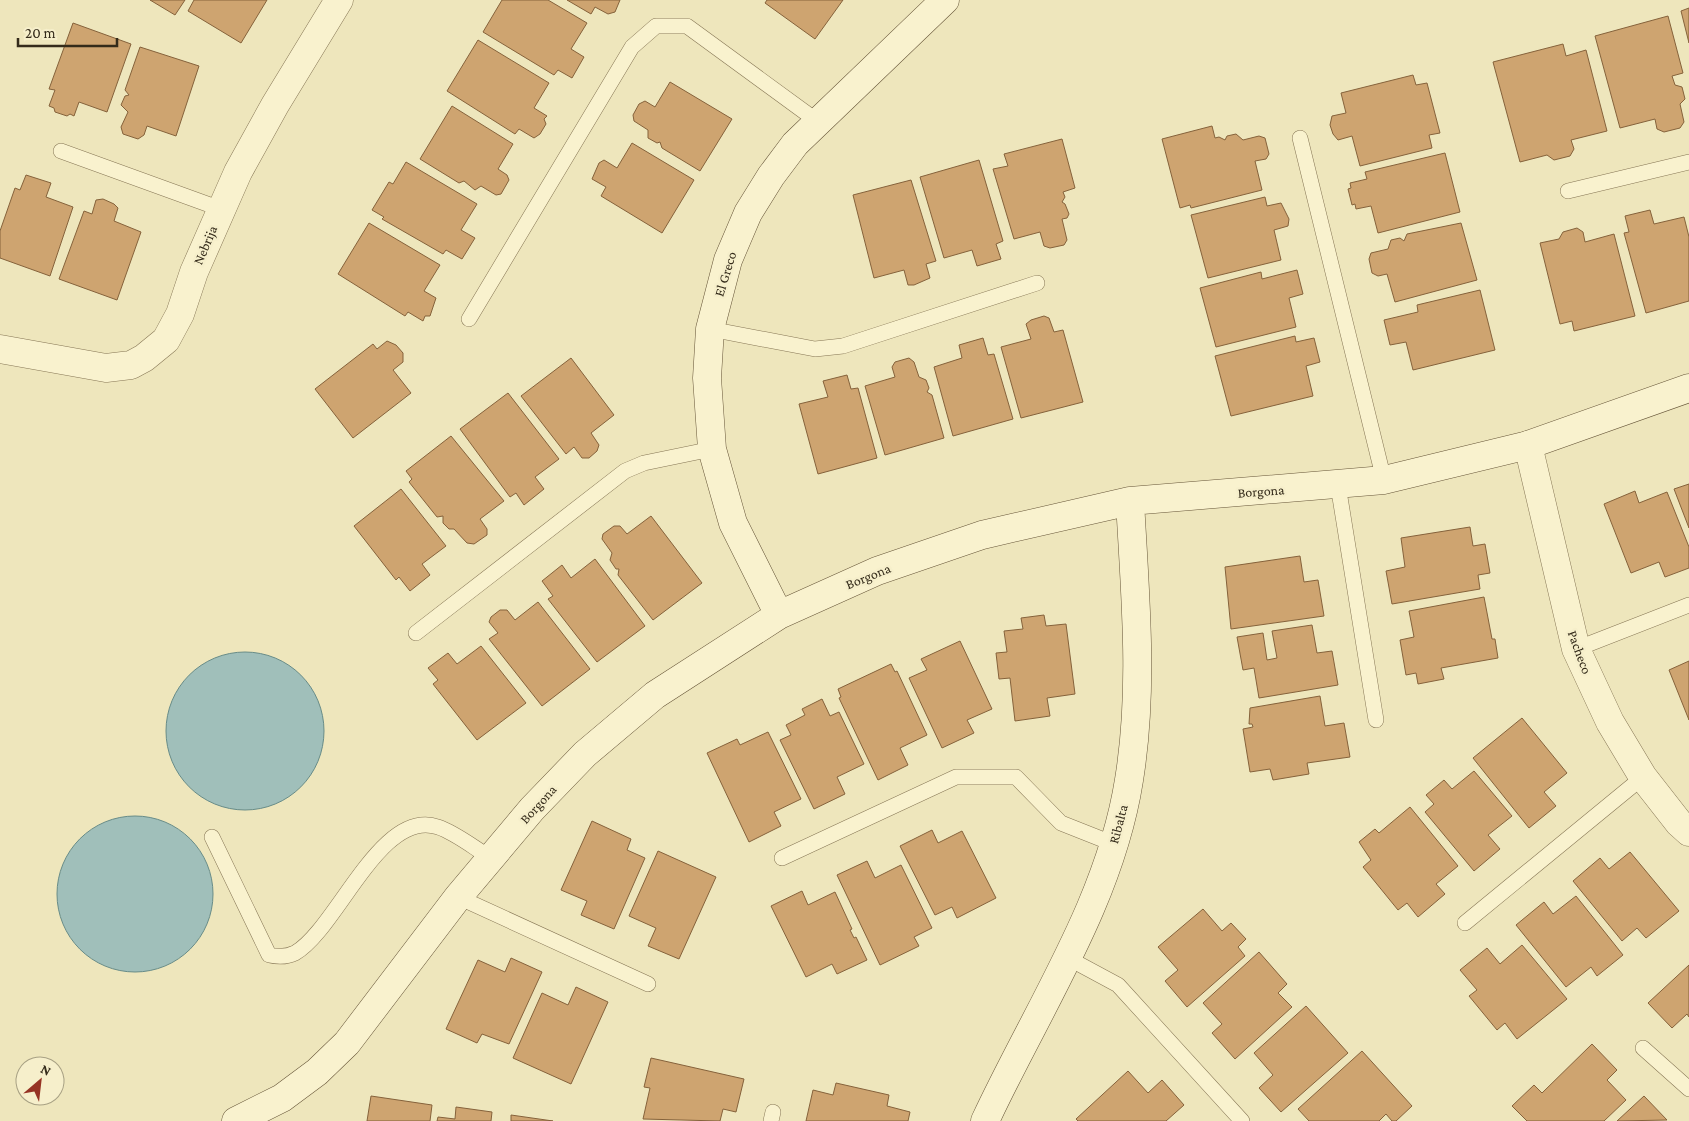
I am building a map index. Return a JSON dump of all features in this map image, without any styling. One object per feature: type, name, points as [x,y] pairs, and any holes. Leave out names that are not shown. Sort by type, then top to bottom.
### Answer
[{"type":"street","name":"Nebrija","points":[[0,349],[106,368],[131,364],[144,358],[166,340],[173,329],[194,272],[238,172],[275,105],[339,0]]},
{"type":"street","name":"El Greco","points":[[779,615],[734,523],[712,450],[707,378],[710,329],[728,260],[748,214],[771,176],[795,144],[945,0]]},
{"type":"street","name":"Borgona","points":[[236,1121],[282,1098],[317,1072],[347,1043],[490,858],[532,808],[585,754],[648,701],[779,615],[877,571],[982,535],[1130,501],[1384,480],[1528,445],[1689,388]]},
{"type":"street","name":"Pacheco","points":[[1528,445],[1576,649],[1610,722],[1643,777],[1679,823],[1689,832]]},
{"type":"street","name":"Ribalta","points":[[985,1121],[1091,903],[1114,844],[1129,782],[1138,719],[1138,637],[1130,501]]},
{"type":"lane","points":[[469,319],[632,48],[656,26],[687,26],[817,121]]},
{"type":"lane","points":[[1300,138],[1384,480]]},
{"type":"lane","points":[[60,151],[221,209]]},
{"type":"lane","points":[[1568,191],[1689,162]]},
{"type":"lane","points":[[710,329],[815,349],[843,346],[1037,284]]},
{"type":"lane","points":[[416,633],[626,471],[644,463],[712,450]]},
{"type":"lane","points":[[1338,485],[1376,720]]},
{"type":"lane","points":[[1576,649],[1689,605]]},
{"type":"lane","points":[[782,858],[956,777],[1016,777],[1061,823],[1114,844]]},
{"type":"lane","points":[[1465,923],[1643,777]]},
{"type":"lane","points":[[212,837],[269,955],[281,957],[296,952],[317,932],[372,859],[393,836],[417,826],[437,826],[490,858]]},
{"type":"lane","points":[[458,897],[648,984]]},
{"type":"lane","points":[[1066,957],[1118,986],[1242,1121]]},
{"type":"lane","points":[[1642,1048],[1689,1089]]},
{"type":"water","points":[[253,652],[268,655],[282,661],[301,675],[311,687],[321,708],[324,731],[321,754],[311,775],[301,787],[289,797],[268,807],[253,810],[237,810],[222,807],[201,797],[179,775],[167,746],[166,723],[169,708],[179,687],[201,665],[230,653]]},
{"type":"water","points":[[127,816],[143,816],[158,819],[172,825],[195,844],[204,857],[210,871],[213,894],[212,909],[204,931],[185,954],[172,963],[158,969],[143,972],[127,972],[112,969],[98,963],[75,944],[66,931],[60,917],[57,902],[57,886],[60,871],[66,857],[85,834],[98,825],[112,819]]},
{"type":"building","points":[[150,0],[185,0],[175,15]]},
{"type":"building","points":[[194,0],[267,0],[241,43],[188,11]]},
{"type":"building","points":[[502,0],[548,0],[587,23],[571,49],[584,57],[572,78],[558,70],[554,75],[483,32]]},
{"type":"building","points":[[567,0],[620,0],[615,12],[608,14],[595,7],[591,14]]},
{"type":"building","points":[[767,0],[843,0],[815,39],[765,3]]},
{"type":"building","points":[[1689,8],[1689,43],[1681,11]]},
{"type":"building","points":[[1668,16],[1683,73],[1672,76],[1675,85],[1682,87],[1685,99],[1680,104],[1684,122],[1680,128],[1664,132],[1657,129],[1655,119],[1620,128],[1595,36]]},
{"type":"building","points":[[73,23],[131,44],[107,112],[79,102],[74,116],[70,114],[67,116],[55,112],[54,108],[49,106],[55,90],[49,89]]},
{"type":"building","points":[[478,40],[549,83],[534,108],[547,116],[544,119],[546,124],[540,134],[534,138],[519,129],[515,134],[447,91]]},
{"type":"building","points":[[1563,44],[1566,56],[1586,50],[1607,131],[1571,140],[1574,149],[1570,156],[1554,160],[1547,155],[1520,162],[1493,62]]},
{"type":"building","points":[[140,47],[199,66],[176,136],[147,126],[144,135],[138,139],[123,134],[121,127],[128,112],[121,105],[125,96],[129,95],[125,90]]},
{"type":"building","points":[[1413,75],[1416,85],[1427,83],[1440,133],[1429,135],[1432,148],[1360,166],[1352,136],[1338,140],[1333,134],[1330,125],[1332,116],[1346,113],[1341,93]]},
{"type":"building","points":[[670,82],[732,119],[700,171],[662,148],[660,142],[657,143],[648,138],[648,130],[634,121],[633,115],[639,104],[645,101],[655,107]]},
{"type":"building","points":[[452,106],[513,144],[498,169],[507,175],[509,180],[501,194],[496,195],[481,186],[475,190],[464,181],[459,183],[420,159]]},
{"type":"building","points":[[1212,126],[1215,138],[1219,137],[1225,140],[1227,136],[1236,134],[1243,140],[1259,136],[1265,138],[1269,154],[1266,159],[1255,161],[1262,190],[1191,208],[1190,205],[1180,208],[1162,139]]},
{"type":"building","points":[[1062,139],[1075,188],[1063,192],[1065,197],[1062,202],[1065,204],[1069,214],[1067,218],[1062,219],[1067,240],[1064,245],[1050,248],[1044,246],[1040,232],[1014,239],[993,169],[1008,166],[1004,154]]},
{"type":"building","points":[[632,143],[694,180],[662,233],[601,196],[606,187],[592,179],[599,163],[604,160],[617,168]]},
{"type":"building","points":[[1445,153],[1460,212],[1378,233],[1371,206],[1356,209],[1355,204],[1352,205],[1348,189],[1351,188],[1350,183],[1367,179],[1365,172]]},
{"type":"building","points":[[979,160],[1003,241],[996,244],[1001,259],[977,266],[972,250],[944,258],[920,177]]},
{"type":"building","points":[[406,162],[477,204],[461,230],[475,238],[462,259],[446,250],[443,254],[382,219],[384,217],[372,210],[389,182],[393,184]]},
{"type":"building","points":[[26,175],[51,183],[46,197],[73,207],[50,276],[0,258],[0,231],[15,188],[20,190]]},
{"type":"building","points":[[911,180],[936,261],[926,264],[930,278],[914,285],[908,285],[904,270],[874,278],[853,195]]},
{"type":"building","points":[[1265,197],[1267,206],[1281,203],[1289,219],[1288,226],[1274,230],[1281,260],[1208,278],[1191,215]]},
{"type":"building","points":[[103,199],[118,208],[114,221],[141,232],[117,300],[59,279],[84,211],[92,214],[96,200]]},
{"type":"building","points":[[1650,210],[1654,224],[1684,217],[1689,237],[1689,301],[1646,313],[1624,233],[1629,232],[1625,216]]},
{"type":"building","points":[[369,223],[440,265],[424,291],[436,298],[430,316],[425,316],[423,321],[408,312],[405,316],[338,274]]},
{"type":"building","points":[[1461,223],[1477,280],[1395,302],[1387,274],[1378,276],[1372,273],[1369,259],[1371,253],[1388,249],[1391,240],[1400,238],[1404,241],[1407,234]]},
{"type":"building","points":[[1577,228],[1583,232],[1585,242],[1614,234],[1635,316],[1574,331],[1572,321],[1560,324],[1540,243],[1559,239],[1563,232]]},
{"type":"building","points":[[1297,270],[1303,294],[1289,298],[1296,327],[1216,347],[1200,288],[1261,272],[1262,279]]},
{"type":"building","points":[[1480,290],[1495,350],[1413,370],[1406,342],[1390,345],[1384,320],[1418,312],[1417,305]]},
{"type":"building","points":[[1044,316],[1049,318],[1054,332],[1063,330],[1083,402],[1021,418],[1001,347],[1031,339],[1026,324],[1031,320]]},
{"type":"building","points":[[1295,336],[1296,342],[1314,338],[1320,362],[1306,366],[1313,396],[1231,416],[1215,356]]},
{"type":"building","points":[[983,338],[988,355],[994,354],[1013,419],[953,436],[934,367],[962,358],[959,345]]},
{"type":"building","points":[[387,341],[396,345],[403,353],[403,362],[393,370],[411,393],[353,438],[315,389],[373,344],[377,349]]},
{"type":"building","points":[[571,358],[614,415],[591,433],[599,445],[597,451],[589,458],[582,458],[574,447],[566,454],[521,396]]},
{"type":"building","points":[[909,358],[914,362],[919,377],[926,380],[929,388],[927,392],[932,395],[944,438],[885,455],[865,386],[895,377],[892,367],[895,362]]},
{"type":"building","points":[[847,375],[851,389],[858,388],[877,458],[818,474],[799,404],[828,397],[823,381]]},
{"type":"building","points":[[508,393],[559,459],[535,477],[544,489],[524,505],[516,493],[510,497],[460,429]]},
{"type":"building","points":[[451,436],[504,501],[480,519],[487,529],[487,535],[474,544],[467,543],[454,529],[449,529],[443,523],[443,516],[437,517],[409,482],[412,479],[406,471]]},
{"type":"building","points":[[1689,484],[1689,528],[1674,489]]},
{"type":"building","points":[[401,489],[446,546],[422,564],[430,575],[410,591],[399,577],[396,580],[354,526]]},
{"type":"building","points":[[1635,491],[1639,503],[1667,492],[1689,547],[1689,568],[1665,577],[1659,562],[1631,573],[1604,504]]},
{"type":"building","points":[[651,516],[702,583],[653,620],[618,575],[619,569],[616,569],[610,560],[612,553],[602,539],[603,534],[614,526],[620,526],[627,534]]},
{"type":"building","points":[[1470,527],[1473,546],[1485,544],[1490,573],[1478,575],[1480,589],[1392,604],[1386,571],[1405,567],[1401,538]]},
{"type":"building","points":[[1300,556],[1304,582],[1318,580],[1324,616],[1231,629],[1225,567]]},
{"type":"building","points":[[595,559],[645,626],[597,662],[548,599],[553,596],[542,581],[562,565],[571,578]]},
{"type":"building","points":[[1484,597],[1492,639],[1495,639],[1498,658],[1441,668],[1444,679],[1418,684],[1416,673],[1406,675],[1400,640],[1414,637],[1409,611]]},
{"type":"building","points":[[538,602],[590,669],[542,706],[489,639],[498,633],[489,622],[491,617],[500,610],[507,610],[515,620]]},
{"type":"building","points":[[1044,615],[1046,626],[1066,624],[1075,694],[1047,698],[1050,716],[1015,721],[1010,678],[999,679],[996,653],[1007,652],[1004,631],[1023,629],[1021,618]]},
{"type":"building","points":[[1312,625],[1317,653],[1332,651],[1338,685],[1259,698],[1254,668],[1243,670],[1237,637],[1263,633],[1267,660],[1277,658],[1272,631]]},
{"type":"building","points":[[960,641],[992,709],[967,720],[974,733],[942,748],[909,678],[927,670],[921,659]]},
{"type":"building","points":[[481,646],[526,703],[477,740],[433,684],[438,680],[428,668],[448,653],[457,664]]},
{"type":"building","points":[[1689,661],[1689,720],[1669,670]]},
{"type":"building","points":[[891,664],[895,672],[897,671],[927,735],[900,748],[908,765],[878,780],[839,698],[841,697],[838,689]]},
{"type":"building","points":[[1320,696],[1325,726],[1344,723],[1350,757],[1307,763],[1309,774],[1273,780],[1270,769],[1250,772],[1243,729],[1253,727],[1252,724],[1249,724],[1250,708]]},
{"type":"building","points":[[822,699],[830,716],[839,712],[864,764],[837,777],[845,794],[814,809],[780,740],[791,735],[786,725],[805,715],[802,709]]},
{"type":"building","points":[[1522,718],[1567,773],[1544,792],[1556,806],[1529,828],[1473,758]]},
{"type":"building","points":[[768,732],[801,799],[774,812],[781,826],[749,842],[707,753],[737,739],[740,745]]},
{"type":"building","points":[[1474,771],[1512,816],[1488,835],[1500,849],[1474,871],[1425,812],[1434,804],[1426,795],[1444,780],[1452,789]]},
{"type":"building","points":[[1410,807],[1458,866],[1436,884],[1445,894],[1418,917],[1407,903],[1398,910],[1363,867],[1371,860],[1359,842],[1375,829],[1379,833]]},
{"type":"building","points":[[592,821],[631,839],[627,850],[645,858],[614,929],[581,915],[587,901],[561,890]]},
{"type":"building","points":[[932,830],[938,843],[962,831],[996,898],[957,918],[952,907],[935,915],[900,846]]},
{"type":"building","points":[[658,851],[716,877],[679,959],[648,946],[656,928],[629,916]]},
{"type":"building","points":[[1630,852],[1679,911],[1646,938],[1637,928],[1622,941],[1573,881],[1600,858],[1609,869]]},
{"type":"building","points":[[867,861],[875,878],[901,865],[932,928],[914,937],[919,946],[880,965],[837,875]]},
{"type":"building","points":[[802,891],[808,905],[835,892],[852,929],[850,930],[854,938],[856,937],[867,960],[837,974],[832,964],[806,977],[771,906]]},
{"type":"building","points":[[1576,896],[1623,955],[1597,976],[1591,967],[1566,987],[1516,925],[1544,902],[1553,914]]},
{"type":"building","points":[[1203,909],[1222,931],[1231,923],[1246,939],[1238,947],[1245,956],[1187,1007],[1165,981],[1178,970],[1158,947]]},
{"type":"building","points":[[1522,945],[1567,999],[1517,1039],[1505,1023],[1497,1030],[1469,996],[1477,990],[1460,970],[1487,948],[1500,964]]},
{"type":"building","points":[[1259,952],[1287,984],[1278,993],[1292,1007],[1235,1059],[1212,1033],[1222,1024],[1203,1003]]},
{"type":"building","points":[[511,958],[542,972],[509,1044],[482,1034],[477,1043],[446,1029],[478,960],[505,972]]},
{"type":"building","points":[[1689,965],[1689,1017],[1687,1014],[1672,1028],[1648,1003]]},
{"type":"building","points":[[576,987],[608,1002],[571,1084],[513,1058],[542,993],[568,1005]]},
{"type":"building","points":[[1306,1006],[1348,1053],[1281,1112],[1259,1088],[1273,1075],[1254,1053]]},
{"type":"building","points":[[1592,1044],[1617,1070],[1607,1080],[1626,1100],[1604,1121],[1527,1121],[1512,1106],[1534,1085],[1542,1093]]},
{"type":"building","points":[[1362,1051],[1412,1106],[1396,1121],[1392,1121],[1386,1114],[1379,1121],[1309,1121],[1298,1109]]},
{"type":"building","points":[[651,1058],[744,1079],[736,1112],[723,1109],[720,1121],[643,1119],[650,1088],[644,1087]]},
{"type":"building","points":[[1128,1071],[1148,1093],[1162,1080],[1184,1105],[1166,1121],[1078,1121],[1076,1119]]},
{"type":"building","points":[[836,1083],[889,1095],[887,1106],[910,1112],[908,1121],[806,1121],[813,1090],[833,1095]]},
{"type":"building","points":[[371,1096],[432,1105],[430,1121],[367,1121]]},
{"type":"building","points":[[1644,1096],[1667,1120],[1617,1121]]},
{"type":"building","points":[[456,1107],[492,1112],[491,1121],[437,1121],[438,1117],[455,1119]]},
{"type":"building","points":[[511,1115],[553,1121],[511,1121]]}]
